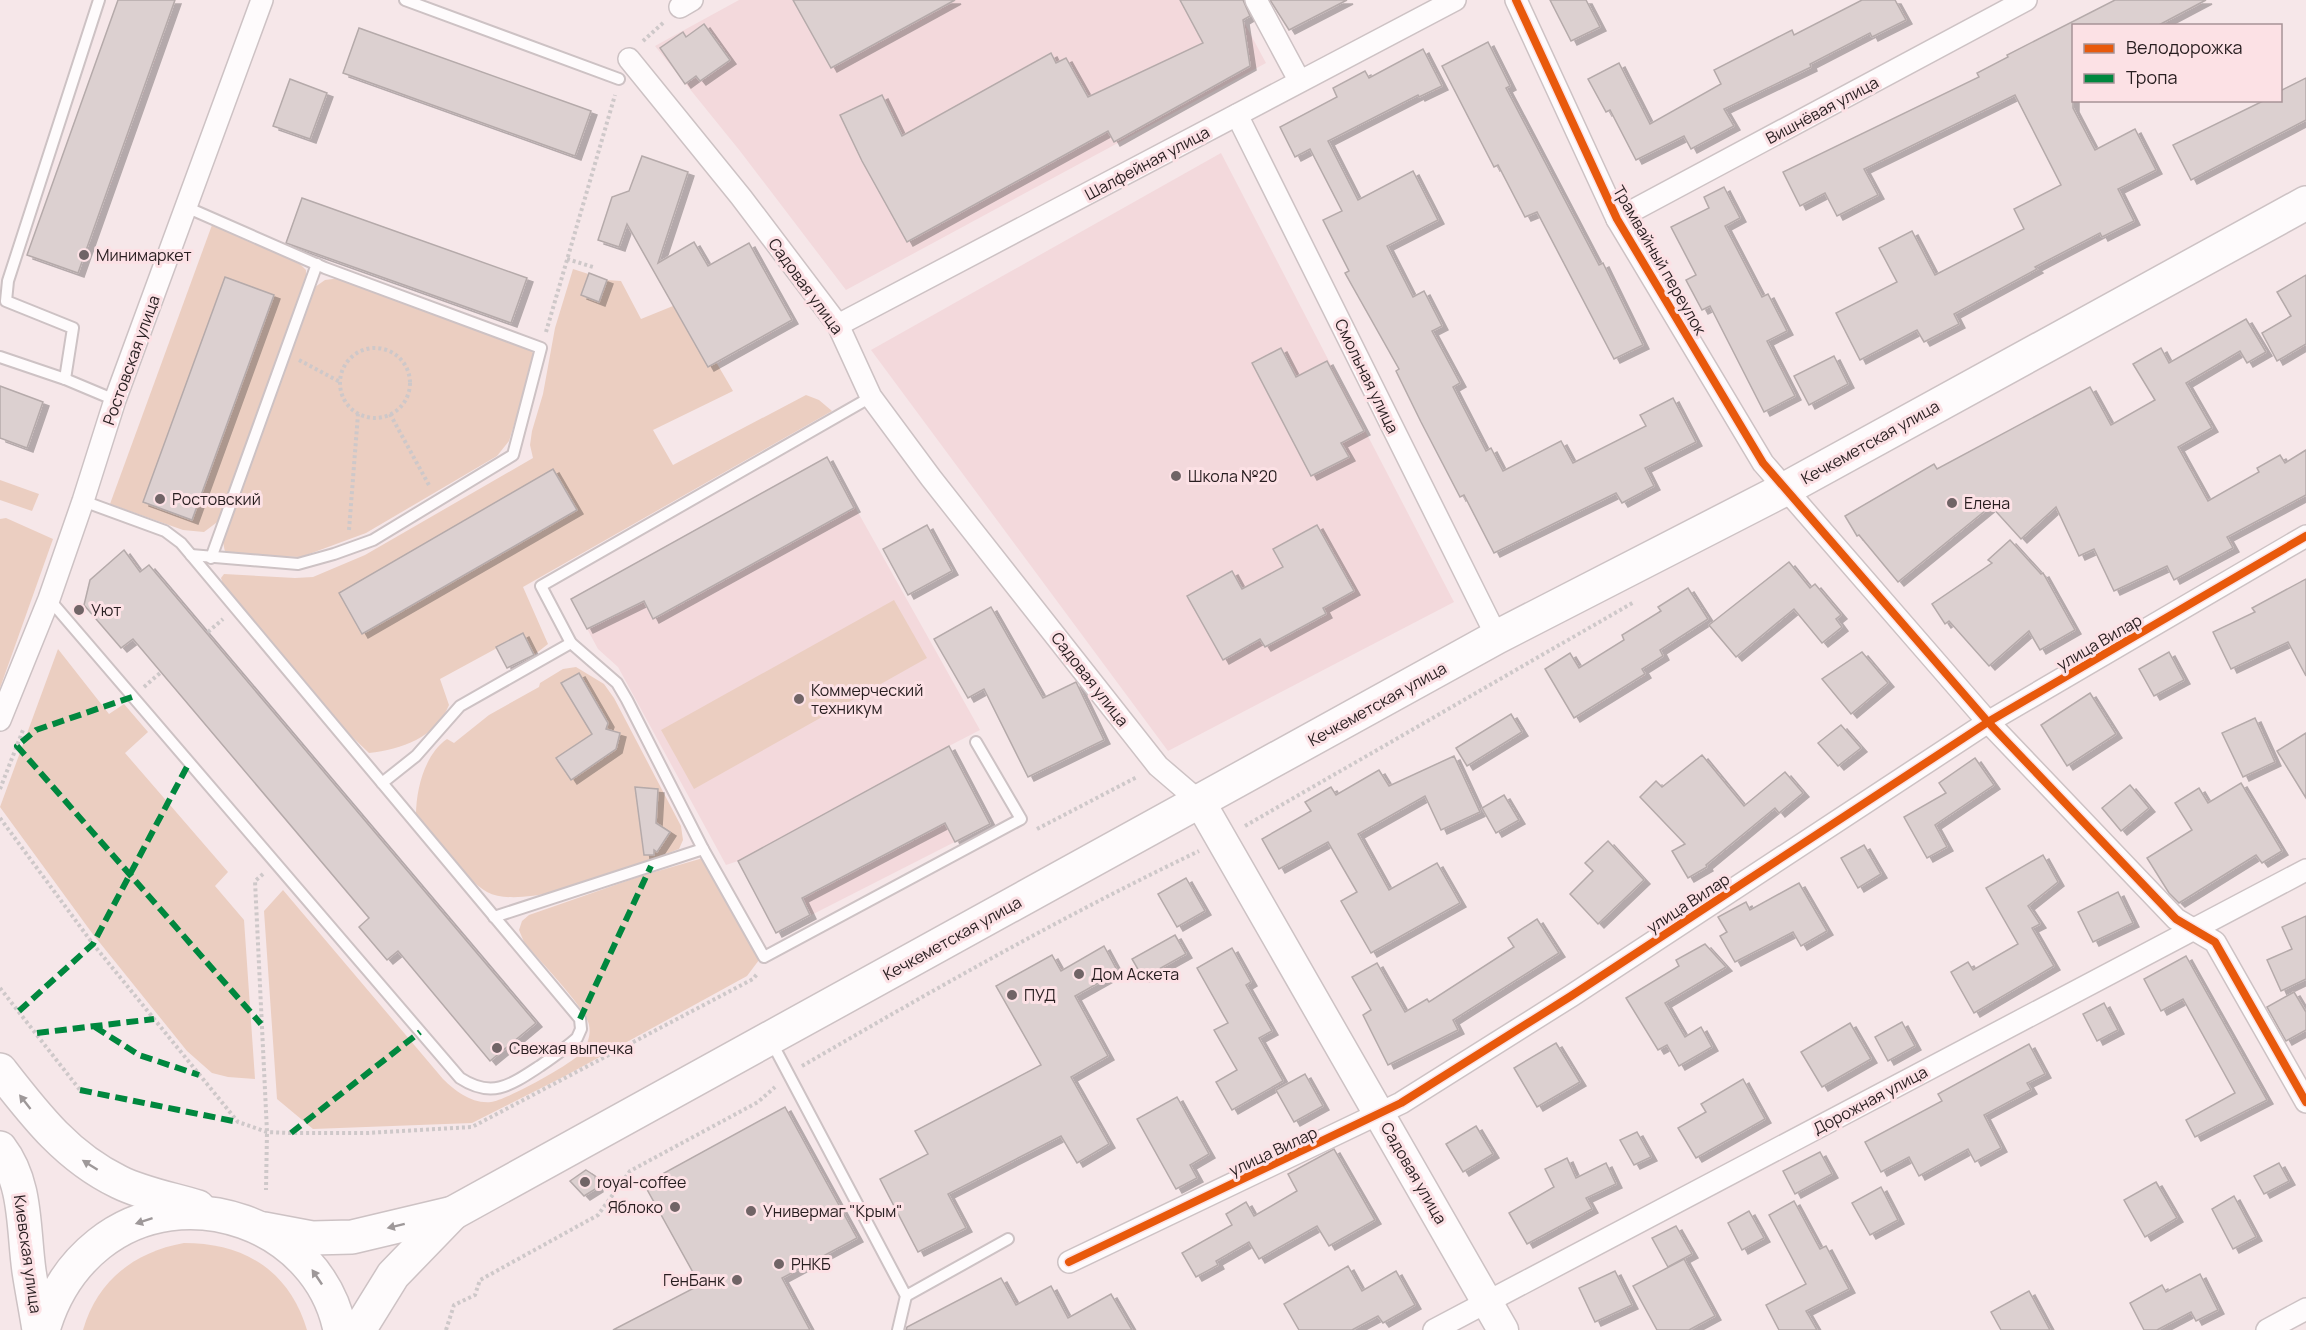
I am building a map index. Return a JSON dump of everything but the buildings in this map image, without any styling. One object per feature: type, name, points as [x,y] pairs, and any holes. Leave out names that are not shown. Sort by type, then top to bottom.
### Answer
[{"type":"main road","name":"Кечкеметская улица","points":[[264,1229],[312,1238],[352,1237],[453,1212],[1497,637],[1787,488],[2306,203]]},
{"type":"main road","name":"Садовая улица","points":[[1200,802],[1503,1330]]},
{"type":"main road","points":[[0,1070],[50,1133],[85,1163],[121,1183],[264,1229],[298,1253],[313,1269],[334,1306],[340,1330]]},
{"type":"main road","name":"Киевская улица","points":[[0,1148],[13,1165],[23,1206],[29,1270],[41,1330]]},
{"type":"main road","name":"Кечкеметская улица","points":[[359,1330],[393,1275],[453,1212]]},
{"type":"main road","points":[[41,1330],[65,1279],[100,1243],[129,1227],[154,1218],[195,1213],[222,1215]]},
{"type":"street","name":"Ростовская улица","points":[[0,720],[49,599],[115,400],[262,0]]},
{"type":"street","points":[[1257,0],[1299,80]]},
{"type":"street","name":"Шалфейная улица","points":[[838,325],[1237,115],[1299,80],[1455,0]]},
{"type":"street","name":"Трамвайный переулок","points":[[1516,0],[1617,219],[1763,463],[1988,722],[2176,919],[2215,942],[2306,1102]]},
{"type":"street","name":"Вишнёвая улица","points":[[1617,219],[2026,0]]},
{"type":"street","name":"Садовая улица","points":[[629,59],[741,197],[838,325],[871,397],[1158,766],[1200,802]]},
{"type":"street","name":"Смольная улица","points":[[1237,115],[1497,637]]},
{"type":"street","name":"улица Вилар","points":[[1069,1262],[1380,1115],[1581,989],[1988,722],[2306,537]]},
{"type":"street","name":"Дорожная улица","points":[[1434,1330],[1487,1300],[2194,931],[2306,870]]},
{"type":"street","points":[[2266,1330],[2306,1309]]},
{"type":"lane","points":[[65,379],[73,328],[6,301],[8,281],[99,0]]},
{"type":"lane","points":[[405,0],[619,79]]},
{"type":"lane","points":[[186,207],[317,264],[541,348],[513,455],[438,502],[373,540],[298,564],[191,555]]},
{"type":"lane","points":[[211,558],[317,264]]},
{"type":"lane","points":[[0,357],[65,379],[115,400]]},
{"type":"lane","points":[[871,397],[541,586],[571,643],[603,670],[627,699],[703,849],[764,957],[1021,819],[976,742]]},
{"type":"lane","points":[[49,599],[460,1078],[485,1089],[513,1084],[569,1046],[581,1029],[580,1019],[191,555],[165,531],[83,501]]},
{"type":"lane","points":[[382,783],[416,756],[460,706],[571,643]]},
{"type":"lane","points":[[494,917],[703,849]]},
{"type":"lane","points":[[770,1038],[906,1296],[898,1330]]},
{"type":"lane","points":[[906,1296],[1008,1239]]},
{"type":"path","points":[[629,59],[634,49],[686,3]]},
{"type":"path","points":[[541,348],[619,79]]},
{"type":"path","points":[[567,259],[593,267]]},
{"type":"path","points":[[378,348],[399,357],[410,378],[410,389],[399,408],[379,418],[358,414],[343,398],[340,382],[344,367],[358,352],[378,348]]},
{"type":"path","points":[[285,353],[340,382]]},
{"type":"path","points":[[348,549],[358,414]]},
{"type":"path","points":[[390,414],[438,502]]},
{"type":"path","points":[[446,1330],[454,1305],[475,1295],[480,1280],[598,1215],[630,1171],[758,1102],[788,1076],[995,955],[1113,892],[1222,840],[1637,601]]},
{"type":"path","points":[[1021,819],[1030,832],[1158,766]]},
{"type":"path","points":[[0,818],[93,944],[238,1122],[267,1132],[367,1133],[472,1127],[753,979],[761,969],[764,957]]},
{"type":"path","points":[[266,1191],[267,1132],[255,881],[275,863]]},
{"type":"path","points":[[0,988],[80,1090]]},
{"type":"shaded area","points":[[739,0],[1232,0],[1266,63],[846,290],[740,151],[655,46]]},
{"type":"shaded area","name":"Школа №20","points":[[1221,153],[1454,602],[1168,751],[871,350]]},
{"type":"shaded area","points":[[212,225],[299,263],[306,270],[306,280],[220,520],[204,532],[183,530],[110,504]]},
{"type":"shaded area","points":[[573,269],[607,280],[621,281],[641,319],[673,306],[708,367],[716,362],[733,391],[653,430],[673,465],[806,395],[819,400],[832,411],[523,587],[548,644],[534,655],[523,634],[440,679],[449,705],[435,726],[426,734],[405,745],[369,753],[340,725],[223,584],[221,578],[224,574],[313,577],[365,555],[533,458],[530,445],[532,431],[543,394],[555,328]]},
{"type":"shaded area","points":[[340,278],[531,350],[535,356],[509,441],[497,456],[366,533],[301,557],[239,555],[225,552],[223,542],[315,287],[325,280]]},
{"type":"shaded area","name":"Коммерческий техникум","points":[[827,457],[980,730],[949,746],[990,824],[776,933],[738,861],[726,865],[618,667],[598,649],[571,599]]},
{"type":"shaded area","points":[[0,480],[39,494],[32,511],[0,500]]},
{"type":"shaded area","points":[[6,518],[53,539],[0,688],[0,519]]},
{"type":"shaded area","points":[[894,600],[927,658],[694,789],[661,730]]},
{"type":"shaded area","points":[[58,649],[109,714],[124,704],[148,732],[125,753],[228,872],[215,886],[244,920],[255,1079],[212,1073],[187,1051],[92,933],[0,807]]},
{"type":"shaded area","points":[[576,667],[604,684],[614,698],[681,826],[683,840],[679,849],[610,875],[554,892],[505,897],[487,892],[458,867],[416,815],[423,773],[433,754],[447,739],[454,743],[489,715],[539,687],[540,683],[563,669]]},
{"type":"shaded area","points":[[703,858],[759,960],[747,976],[565,1076],[472,1123],[313,1129],[277,1099],[264,911],[283,890],[443,1079],[458,1092],[471,1099],[491,1102],[525,1088],[567,1064],[583,1051],[588,1042],[589,1025],[586,1017],[524,942],[519,930],[522,921],[529,915],[641,876]]},
{"type":"shaded area","points":[[184,1243],[226,1248],[261,1264],[289,1291],[307,1330],[83,1330],[98,1297],[120,1272],[149,1254]]},
{"type":"marked path","points":[[132,697],[36,730],[17,746],[261,1024]]},
{"type":"marked path","points":[[19,1011],[93,944],[189,763]]},
{"type":"marked path","points":[[580,1019],[651,866]]},
{"type":"marked path","points":[[37,1033],[154,1019]]},
{"type":"marked path","points":[[95,1027],[139,1055],[199,1075]]},
{"type":"marked path","points":[[291,1133],[420,1032]]},
{"type":"marked path","points":[[80,1090],[238,1122]]},
{"type":"cycle path","points":[[1516,0],[1617,219],[1763,463],[1988,722],[2176,919],[2215,942],[2306,1102]]},
{"type":"cycle path","points":[[1069,1262],[1401,1103],[1571,996],[1988,722],[2306,536]]},
{"type":"place","name":"Минимаркет","points":[[84,255]]},
{"type":"place","name":"Школа №20","points":[[1176,476]]},
{"type":"place","name":"Ростовский","points":[[160,499]]},
{"type":"place","name":"Елена","points":[[1952,503]]},
{"type":"place","name":"Уют","points":[[79,610]]},
{"type":"place","name":"Коммерческий техникум","points":[[799,699]]},
{"type":"place","name":"Дом Аскета","points":[[1079,974]]},
{"type":"place","name":"ПУД","points":[[1012,995]]},
{"type":"place","name":"Свежая выпечка","points":[[497,1048]]},
{"type":"place","name":"royal-coffee","points":[[585,1182]]},
{"type":"place","name":"Яблоко","points":[[675,1207]]},
{"type":"place","name":"Универмаг \"Крым\"","points":[[751,1211]]},
{"type":"place","name":"РНКБ","points":[[779,1264]]},
{"type":"place","name":"ГенБанк","points":[[737,1280]]}]
